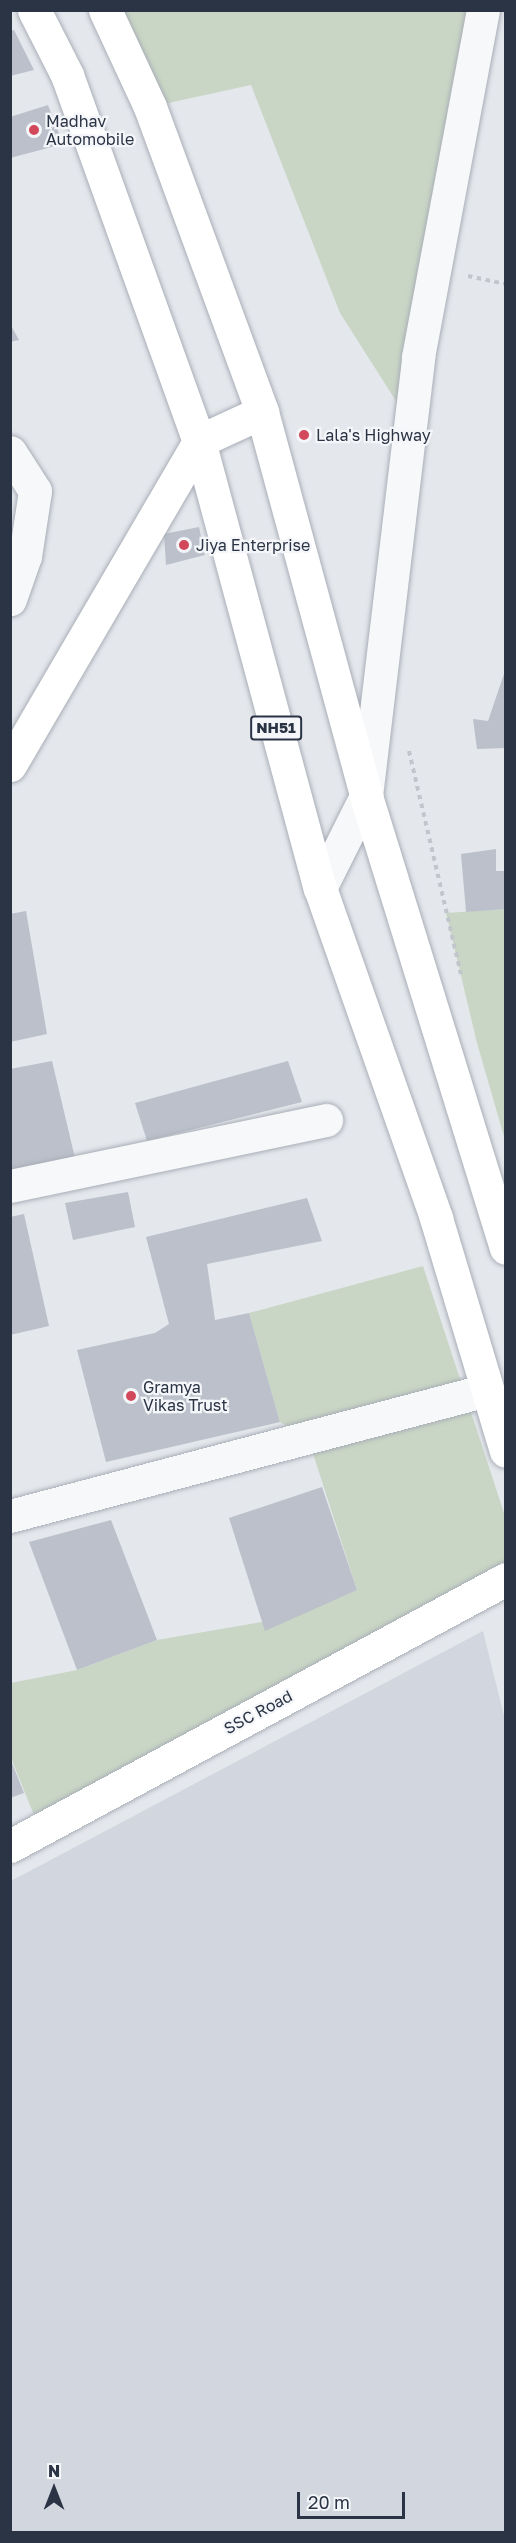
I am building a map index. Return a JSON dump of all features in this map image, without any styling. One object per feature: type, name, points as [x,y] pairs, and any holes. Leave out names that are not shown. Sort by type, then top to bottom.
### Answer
[{"type":"main road","name":"NH51","points":[[34,10],[67,75],[199,441],[320,888],[436,1218],[506,1451]]},
{"type":"main road","points":[[105,10],[150,107],[262,412],[366,796],[506,1248]]},
{"type":"main road","points":[[10,765],[199,441],[262,412]]},
{"type":"main road","name":"SSC Road","points":[[10,1846],[506,1579]]},
{"type":"street","points":[[320,888],[366,796],[418,357],[483,10]]},
{"type":"street","points":[[10,452],[35,491],[25,556],[10,599]]},
{"type":"street","points":[[10,1186],[326,1120]]},
{"type":"street","points":[[10,1516],[487,1390]]},
{"type":"path","points":[[409,749],[462,978]]},
{"type":"shaded area","points":[[483,1631],[506,1724],[505,2532],[11,2532],[11,1881]]},
{"type":"green space","points":[[105,11],[484,11],[410,423],[340,313],[251,85],[150,107]]},
{"type":"green space","points":[[505,909],[505,1140],[477,1043],[446,913]]},
{"type":"green space","points":[[423,1266],[505,1516],[505,1579],[40,1830],[11,1758],[11,1683],[77,1670],[157,1640],[262,1622],[357,1590],[308,1438],[280,1422],[249,1313]]},
{"type":"building","points":[[14,30],[34,70],[10,76],[10,31]]},
{"type":"building","name":"Madhav Automobile","points":[[48,105],[63,144],[10,158],[10,117]]},
{"type":"building","points":[[10,324],[19,340],[10,342]]},
{"type":"building","name":"Jiya Enterprise","points":[[199,527],[205,555],[166,565],[164,534]]},
{"type":"building","points":[[505,671],[506,748],[477,749],[473,719],[488,721]]},
{"type":"building","points":[[496,849],[496,871],[506,871],[506,909],[466,912],[461,854]]},
{"type":"building","points":[[26,911],[47,1034],[10,1042],[10,914]]},
{"type":"building","points":[[52,1061],[75,1158],[10,1174],[10,1069]]},
{"type":"building","points":[[288,1061],[302,1102],[147,1141],[135,1103]]},
{"type":"building","points":[[128,1192],[135,1227],[73,1240],[65,1203]]},
{"type":"building","points":[[307,1198],[322,1241],[207,1264],[215,1320],[249,1313],[280,1422],[106,1462],[77,1350],[155,1333],[169,1324],[146,1237]]},
{"type":"building","points":[[24,1214],[49,1326],[10,1335],[10,1217]]},
{"type":"building","points":[[322,1487],[357,1590],[265,1631],[229,1518]]},
{"type":"building","points":[[111,1520],[157,1640],[77,1670],[29,1542]]},
{"type":"building","points":[[10,1758],[24,1793],[10,1798]]},
{"type":"place","name":"Madhav Automobile","points":[[34,130]]},
{"type":"place","name":"Lala's Highway","points":[[304,435]]},
{"type":"place","name":"Jiya Enterprise","points":[[184,545]]},
{"type":"place","name":"Gramya Vikas Trust","points":[[131,1396]]}]
